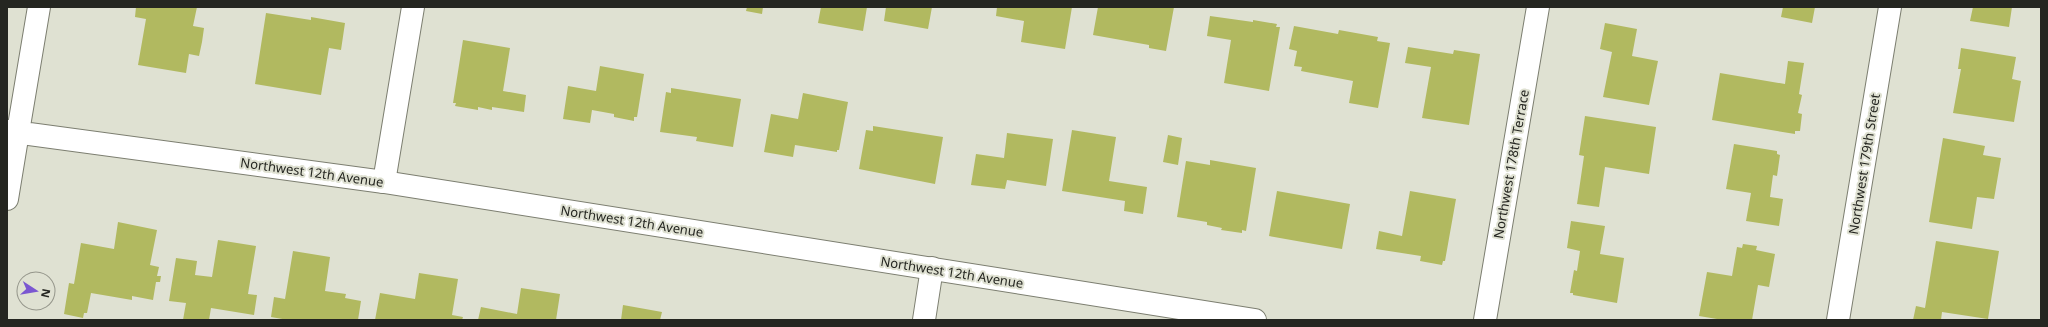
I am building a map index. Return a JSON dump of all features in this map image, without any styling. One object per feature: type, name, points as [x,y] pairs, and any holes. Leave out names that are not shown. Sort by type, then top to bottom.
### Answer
[{"type":"street","points":[[7,199],[13,132],[39,7]]},
{"type":"street","points":[[384,182],[414,7]]},
{"type":"street","name":"Northwest 178th Terrace","points":[[1485,320],[1538,7]]},
{"type":"street","name":"Northwest 179th Street","points":[[1838,320],[1890,7]]},
{"type":"street","name":"Northwest 12th Avenue","points":[[13,132],[384,182],[1255,320]]},
{"type":"street","points":[[924,320],[932,268]]},
{"type":"building","points":[[136,7],[197,7],[193,26],[204,28],[202,42],[199,56],[189,54],[186,73],[138,65],[146,19],[135,17]]},
{"type":"building","points":[[747,7],[763,7],[762,14],[746,11]]},
{"type":"building","points":[[821,7],[867,7],[863,31],[818,23]]},
{"type":"building","points":[[886,7],[932,7],[928,29],[884,21]]},
{"type":"building","points":[[997,7],[1072,7],[1065,49],[1021,42],[1024,21],[996,16]]},
{"type":"building","points":[[1098,7],[1174,7],[1166,51],[1149,48],[1149,45],[1093,35]]},
{"type":"building","points":[[1783,7],[1815,7],[1812,23],[1781,17]]},
{"type":"building","points":[[1973,7],[2012,7],[2009,27],[1970,21]]},
{"type":"building","points":[[266,13],[311,20],[311,17],[345,23],[341,50],[329,48],[321,95],[255,84]]},
{"type":"building","points":[[1210,16],[1253,22],[1253,20],[1277,24],[1276,27],[1280,27],[1269,91],[1224,83],[1231,40],[1207,36]]},
{"type":"building","points":[[1605,23],[1637,29],[1632,56],[1658,61],[1649,105],[1603,97],[1612,52],[1600,49]]},
{"type":"building","points":[[1294,26],[1338,34],[1339,30],[1378,37],[1377,41],[1390,43],[1378,108],[1349,103],[1353,81],[1301,71],[1302,67],[1294,66],[1297,51],[1289,49]]},
{"type":"building","points":[[463,40],[510,48],[503,91],[526,95],[524,112],[492,107],[492,110],[478,107],[478,110],[455,106],[456,103],[453,103]]},
{"type":"building","points":[[1408,47],[1453,54],[1454,50],[1480,54],[1469,125],[1422,118],[1431,67],[1405,63]]},
{"type":"building","points":[[1961,48],[2016,57],[2012,79],[2021,81],[2014,122],[1953,113],[1961,69],[1958,69]]},
{"type":"building","points":[[1788,61],[1804,63],[1799,94],[1802,95],[1798,113],[1802,114],[1800,131],[1795,131],[1795,134],[1712,120],[1720,73],[1785,84]]},
{"type":"building","points":[[600,66],[644,74],[637,117],[634,117],[634,121],[614,117],[614,114],[592,110],[590,123],[563,119],[568,86],[596,91]]},
{"type":"building","points":[[671,88],[741,99],[733,147],[696,141],[697,137],[660,132],[666,92],[671,93]]},
{"type":"building","points":[[803,93],[848,102],[839,150],[837,150],[837,152],[795,145],[793,157],[764,152],[771,114],[798,119]]},
{"type":"building","points":[[1585,116],[1656,127],[1649,174],[1605,167],[1599,207],[1577,204],[1584,156],[1579,155]]},
{"type":"building","points":[[873,126],[943,137],[935,184],[859,169],[866,130],[873,131]]},
{"type":"building","points":[[1072,130],[1116,137],[1109,181],[1147,187],[1143,214],[1124,211],[1125,201],[1062,191]]},
{"type":"building","points":[[1007,133],[1053,139],[1046,186],[1007,180],[1005,189],[971,185],[976,154],[1004,158]]},
{"type":"building","points":[[1168,135],[1182,138],[1178,165],[1163,162]]},
{"type":"building","points":[[1943,138],[1985,146],[1983,155],[2001,158],[1994,199],[1977,197],[1972,229],[1929,222]]},
{"type":"building","points":[[1734,144],[1777,151],[1777,154],[1780,155],[1777,176],[1773,175],[1770,197],[1783,199],[1779,226],[1746,221],[1751,193],[1726,189]]},
{"type":"building","points":[[1210,160],[1256,168],[1246,231],[1242,230],[1242,233],[1221,230],[1222,228],[1207,225],[1207,222],[1177,217],[1186,161],[1210,165]]},
{"type":"building","points":[[1277,191],[1350,204],[1342,249],[1269,236]]},
{"type":"building","points":[[1410,191],[1456,199],[1445,261],[1443,261],[1442,265],[1420,261],[1421,256],[1376,249],[1379,231],[1402,236]]},
{"type":"building","points":[[1571,221],[1605,226],[1600,254],[1624,258],[1617,303],[1573,295],[1573,293],[1570,293],[1574,270],[1577,271],[1580,251],[1567,248]]},
{"type":"building","points":[[118,222],[157,230],[150,265],[159,267],[157,276],[161,276],[160,282],[156,282],[153,300],[132,296],[132,300],[91,293],[87,313],[84,313],[83,318],[64,314],[69,283],[74,284],[81,243],[114,249]]},
{"type":"building","points":[[218,240],[256,246],[248,294],[257,295],[254,315],[211,308],[209,320],[183,320],[186,303],[169,301],[176,258],[197,261],[195,275],[212,277]]},
{"type":"building","points":[[1936,241],[1999,251],[1988,319],[1942,312],[1941,320],[1913,320],[1916,306],[1925,308]]},
{"type":"building","points":[[1743,244],[1757,246],[1756,250],[1775,254],[1769,287],[1758,285],[1752,320],[1723,320],[1699,316],[1707,272],[1732,276],[1737,247],[1742,248]]},
{"type":"building","points":[[293,251],[330,257],[325,291],[346,294],[345,298],[361,301],[358,320],[288,320],[271,317],[274,297],[285,299]]},
{"type":"building","points":[[419,273],[458,279],[452,315],[463,317],[462,320],[375,320],[380,293],[415,299]]},
{"type":"building","points":[[521,288],[560,294],[556,320],[478,320],[481,307],[517,314]]},
{"type":"building","points":[[623,305],[662,312],[660,320],[621,320]]}]
